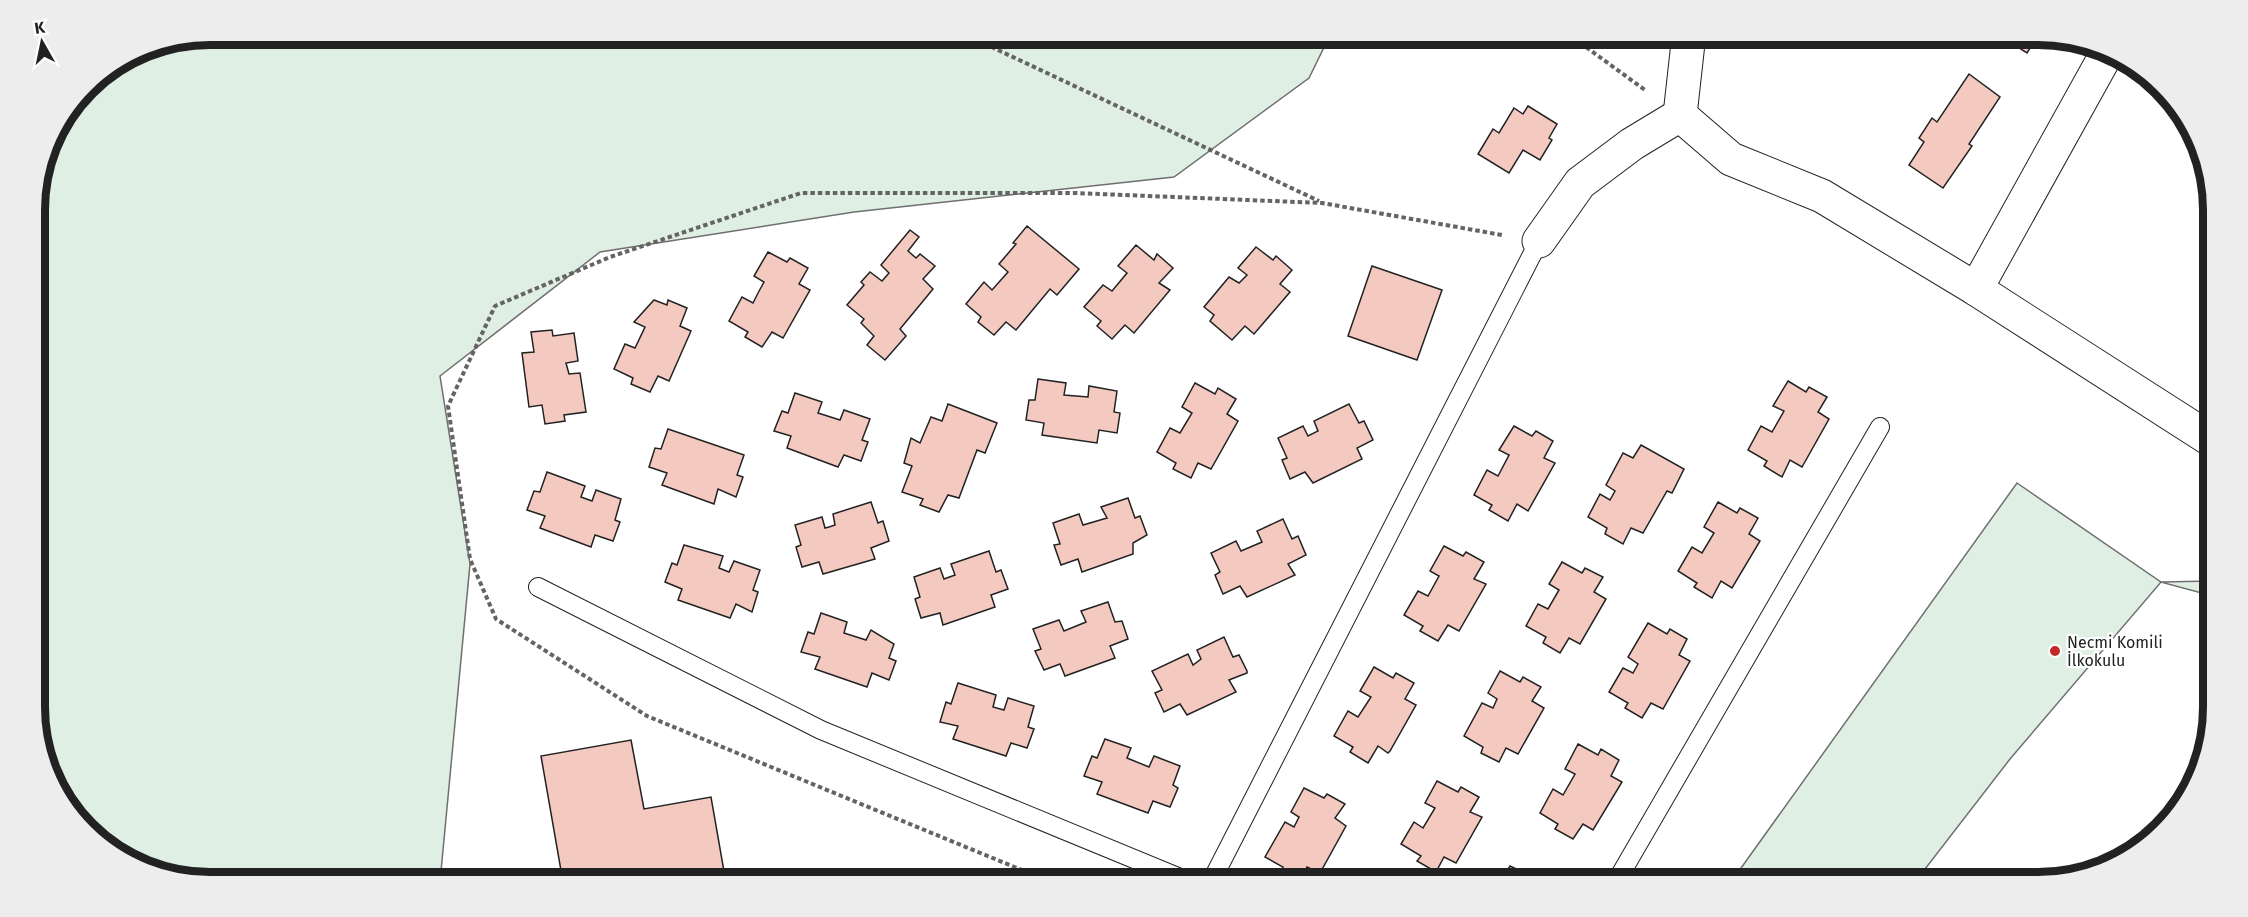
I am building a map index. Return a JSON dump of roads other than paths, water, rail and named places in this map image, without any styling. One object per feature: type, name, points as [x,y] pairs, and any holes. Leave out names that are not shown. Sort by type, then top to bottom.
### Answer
[{"type":"street","points":[[1680,115],[1688,45]]},
{"type":"street","points":[[1976,289],[2104,59]]},
{"type":"street","points":[[1539,242],[1580,183],[1632,144],[1680,115]]},
{"type":"street","points":[[1680,115],[1731,159],[1822,196],[1976,289],[2203,435]]},
{"type":"lane","points":[[1216,872],[1539,242]]},
{"type":"lane","points":[[1622,872],[1880,427]]},
{"type":"lane","points":[[538,587],[821,730],[1166,872]]},
{"type":"place","name":"Necmi Komili İlkokulu","points":[[2055,651]]}]
